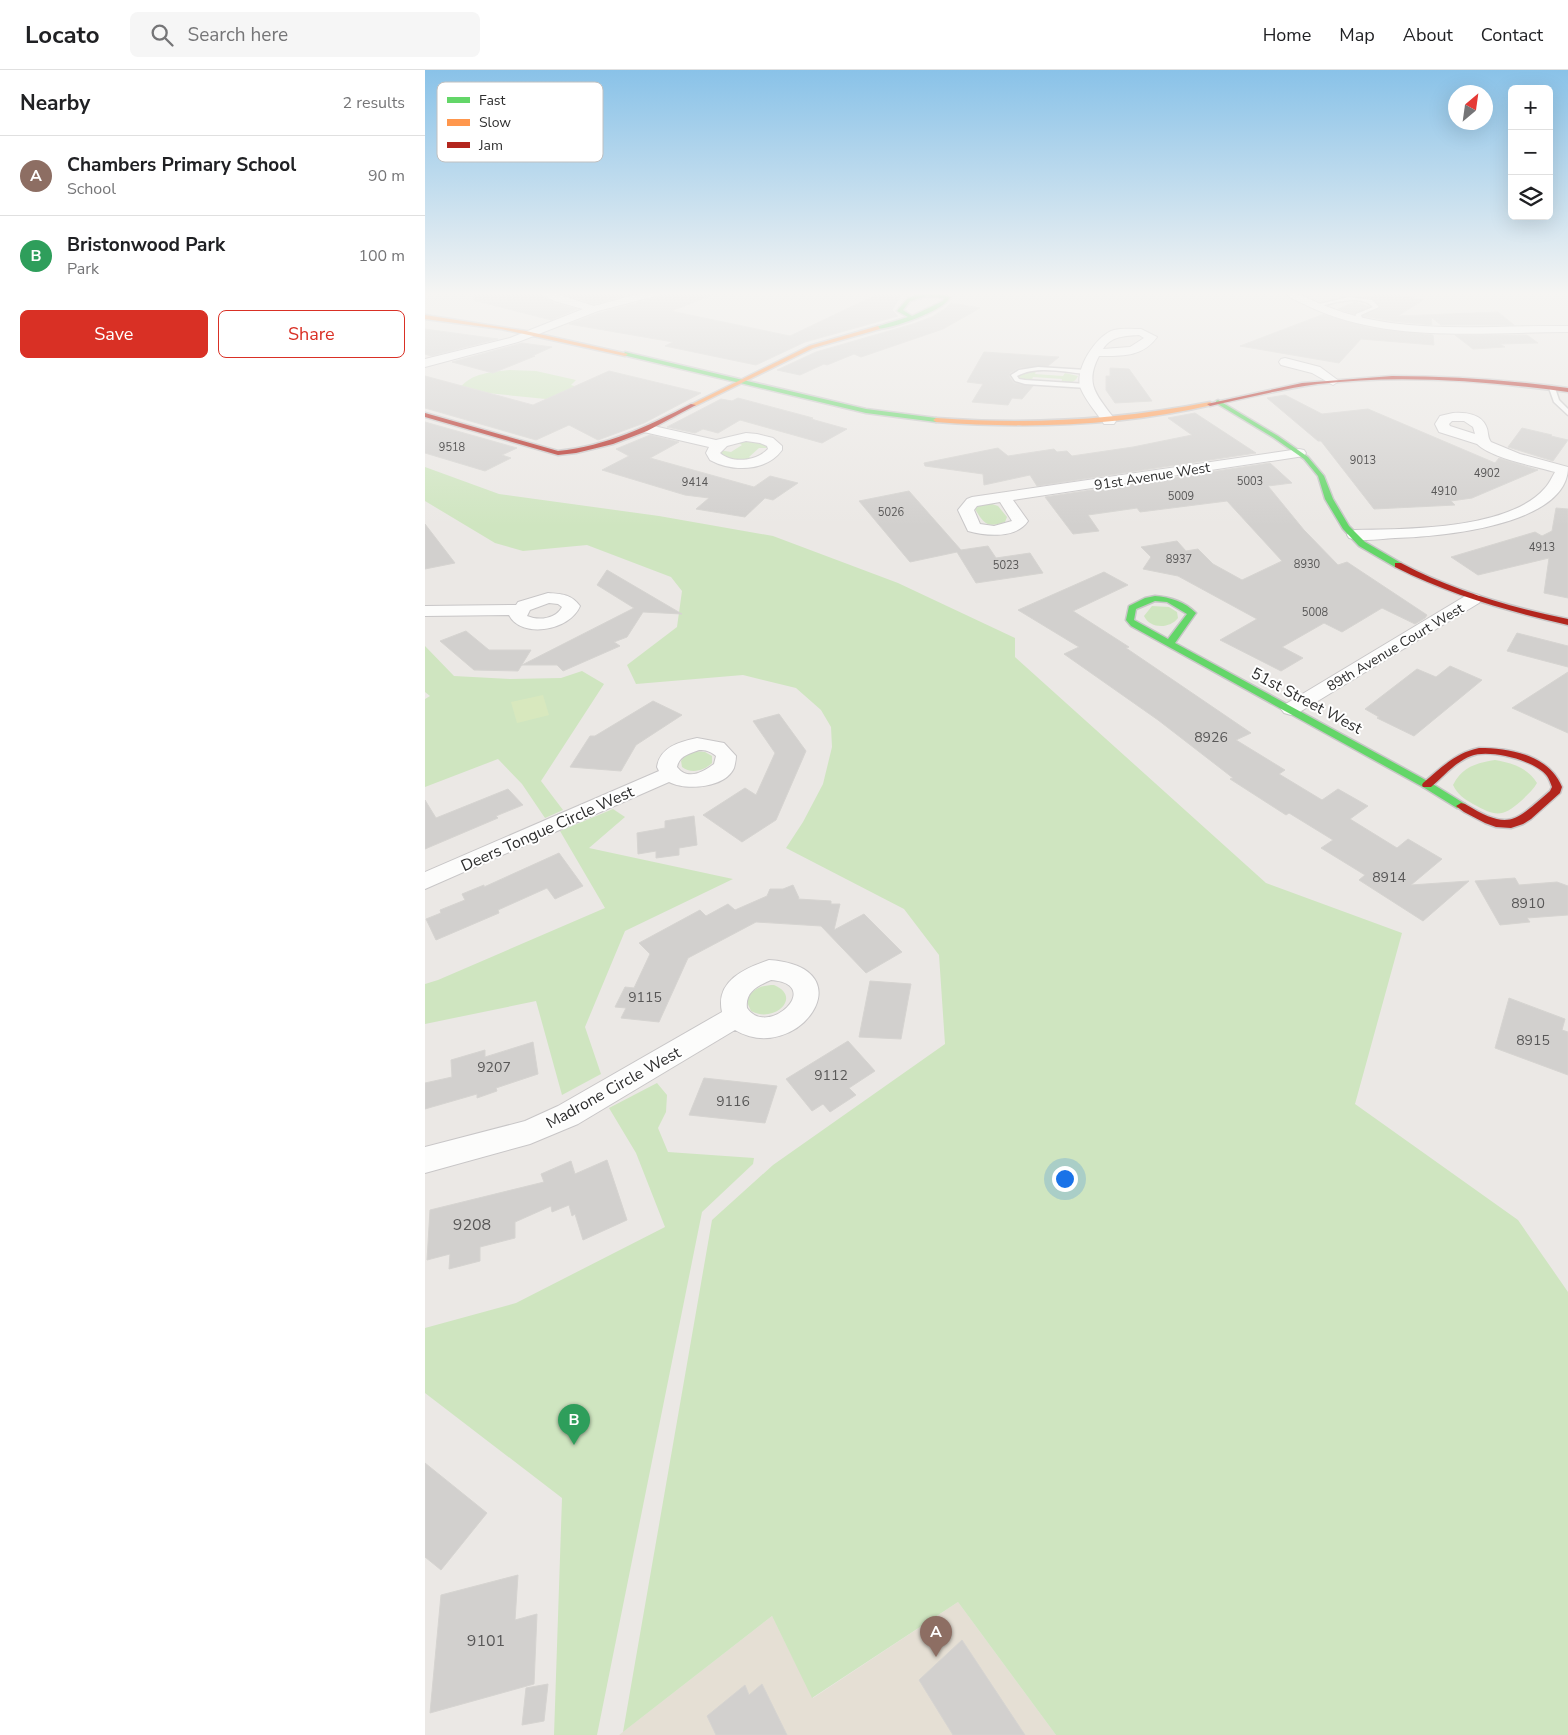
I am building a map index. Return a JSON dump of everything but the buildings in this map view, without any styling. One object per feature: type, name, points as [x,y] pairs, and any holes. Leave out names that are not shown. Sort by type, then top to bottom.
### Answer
[{"type":"street","points":[[695,371],[865,411],[915,419],[1024,425],[1109,421],[1170,412],[1272,390],[1333,381],[1455,378],[1568,390]]},
{"type":"street","points":[[425,415],[548,451],[567,454],[581,452],[621,440],[649,428],[761,371]]},
{"type":"street","points":[[1317,371],[1333,381]]},
{"type":"street","points":[[1086,372],[1087,386],[1109,421]]},
{"type":"street","points":[[1218,402],[1299,453],[1313,465],[1321,476],[1337,514],[1362,544],[1408,571],[1473,599],[1515,611],[1568,622]]},
{"type":"street","points":[[649,428],[719,445]]},
{"type":"street","points":[[1355,535],[1418,532],[1462,527],[1522,511],[1547,494],[1559,482],[1565,470],[1515,457],[1486,445],[1482,441]]},
{"type":"street","name":"91st Avenue West","points":[[1004,498],[1299,453]]},
{"type":"street","name":"51st Street West","points":[[1171,644],[1173,637],[1189,621],[1192,613],[1182,604],[1165,597],[1150,597],[1132,608],[1130,620],[1134,624],[1200,662],[1291,709],[1427,785],[1478,817],[1495,823],[1519,822],[1555,794],[1557,787],[1549,771],[1500,751],[1483,750],[1460,759],[1427,785]]},
{"type":"street","name":"89th Avenue Court West","points":[[1291,709],[1473,599]]},
{"type":"street","points":[[425,611],[520,610]]},
{"type":"street","name":"Deers Tongue Circle West","points":[[425,881],[669,774]]},
{"type":"street","name":"Madrone Circle West","points":[[425,1160],[530,1132],[568,1116],[736,1016]]},
{"type":"lane","points":[[1025,371],[1018,372],[1014,376],[1017,380],[1087,386]]},
{"type":"lane","points":[[1063,371],[1086,372]]},
{"type":"lane","points":[[1552,388],[1556,402],[1568,414]]},
{"type":"shaded area","points":[[958,1602],[1056,1735],[619,1735],[772,1616],[813,1698]]},
{"type":"green space","points":[[505,371],[536,371],[576,380],[571,385],[591,391],[556,400],[477,392],[460,388],[470,379]]},
{"type":"green space","points":[[1035,371],[1035,374],[1063,376],[1065,373],[1078,376],[1071,383],[1066,384],[1061,384],[1062,379],[1033,377],[1031,382],[1018,377],[1022,372]]},
{"type":"green space","points":[[735,441],[765,442],[770,448],[759,448],[749,457],[753,459],[742,461],[721,457],[719,450],[731,452],[742,445]]},
{"type":"green space","points":[[425,467],[499,494],[659,516],[773,536],[898,583],[1015,638],[1015,657],[1266,883],[1402,933],[1355,1104],[1518,1220],[1568,1292],[1568,1735],[1056,1735],[958,1602],[812,1698],[772,1616],[623,1732],[712,1220],[773,1165],[945,1044],[939,955],[904,909],[786,848],[803,822],[823,784],[832,747],[831,727],[821,710],[796,688],[743,675],[636,684],[627,665],[677,627],[682,591],[671,577],[587,545],[523,551],[495,543],[425,501]]},
{"type":"green space","points":[[989,503],[998,506],[1007,517],[1005,522],[994,525],[987,523],[981,518],[975,509],[980,505]]},
{"type":"green space","points":[[1152,606],[1169,607],[1177,612],[1178,618],[1165,626],[1155,625],[1144,616]]},
{"type":"green space","points":[[425,646],[454,676],[510,679],[561,678],[582,671],[604,684],[541,781],[563,810],[545,818],[522,784],[498,759],[425,787],[425,699],[430,696],[425,692]]},
{"type":"green space","points":[[543,695],[549,715],[517,723],[511,702]]},
{"type":"green space","points":[[695,751],[705,752],[712,756],[712,763],[697,771],[682,767],[681,761],[686,755]]},
{"type":"green space","points":[[1495,760],[1519,767],[1537,783],[1521,801],[1503,813],[1493,813],[1469,802],[1459,794],[1453,785],[1461,774],[1470,767]]},
{"type":"green space","points":[[613,809],[625,817],[589,848],[733,879],[625,931],[585,1027],[601,1074],[562,1095],[536,1001],[425,1024],[425,984],[605,908],[560,831]]},
{"type":"green space","points":[[774,985],[782,990],[786,996],[786,1002],[782,1007],[776,1012],[768,1014],[751,1011],[747,1002],[751,994],[761,987]]},
{"type":"green space","points":[[657,1083],[667,1095],[666,1112],[658,1128],[668,1152],[754,1158],[753,1164],[702,1212],[597,1735],[554,1735],[562,1498],[425,1393],[425,1328],[516,1303],[665,1227],[636,1153],[609,1108]]},
{"type":"traffic: fast","points":[[696,371],[866,411],[936,420]]},
{"type":"traffic: fast","points":[[1218,402],[1276,437],[1306,458],[1321,476],[1329,499],[1346,527],[1362,544],[1398,565]]},
{"type":"traffic: fast","points":[[1170,644],[1172,640],[1192,613],[1177,603],[1162,599],[1147,600],[1132,608],[1130,620],[1134,624],[1427,785],[1461,806]]},
{"type":"traffic: slow","points":[[693,405],[763,371]]},
{"type":"traffic: slow","points":[[936,420],[1006,424],[1074,423],[1141,416],[1210,404]]},
{"type":"traffic: jam","points":[[1210,404],[1302,385],[1392,377],[1480,380],[1568,390]]},
{"type":"traffic: jam","points":[[425,415],[558,453],[594,448],[628,437],[693,405]]},
{"type":"traffic: jam","points":[[1398,565],[1460,593],[1523,612],[1568,622]]},
{"type":"traffic: jam","points":[[1427,785],[1458,759],[1470,753],[1489,751],[1500,752],[1534,762],[1550,773],[1557,787],[1555,793],[1532,813],[1523,820],[1511,824],[1489,821],[1461,806]]},
{"type":"place","name":"Bristonwood Park","points":[[574,1445]]},
{"type":"place","name":"Chambers Primary School","points":[[936,1657]]}]
